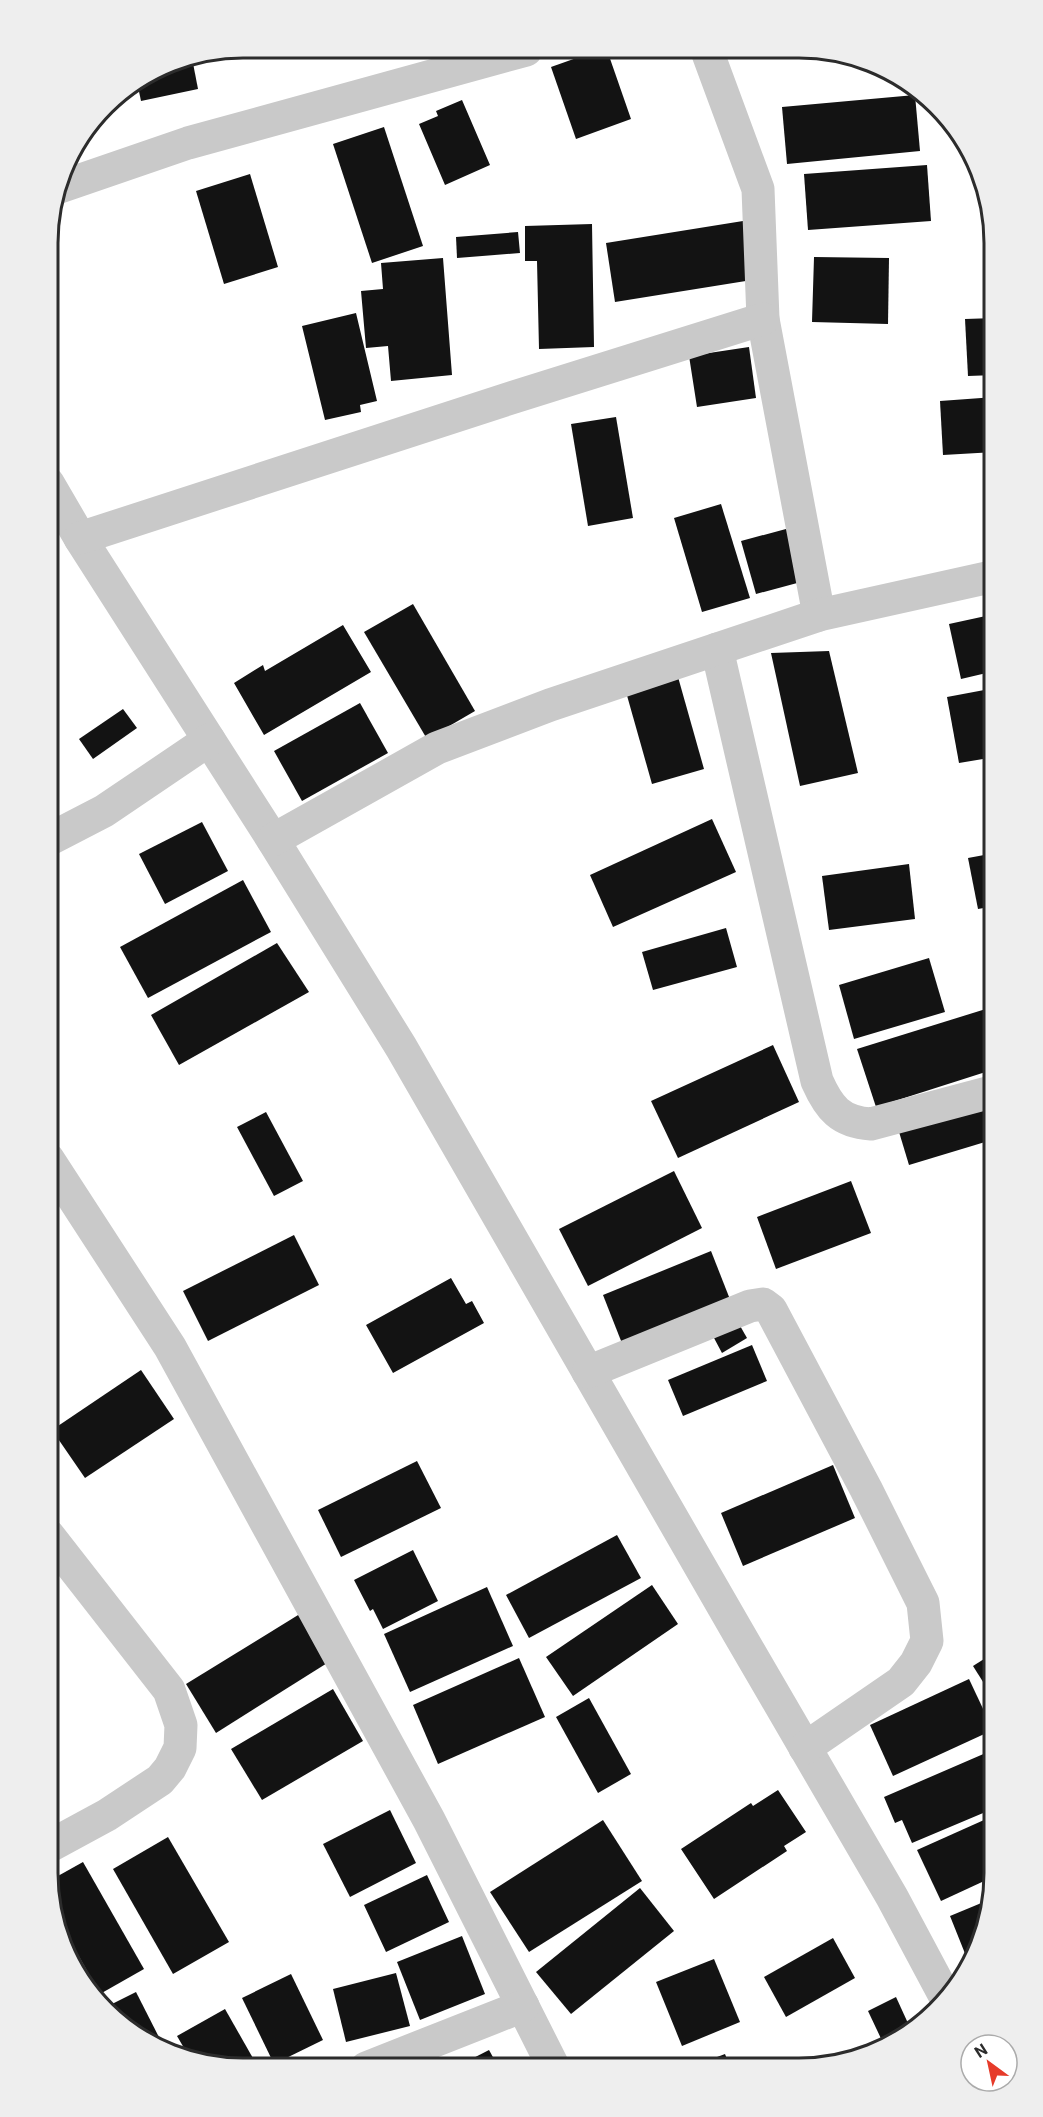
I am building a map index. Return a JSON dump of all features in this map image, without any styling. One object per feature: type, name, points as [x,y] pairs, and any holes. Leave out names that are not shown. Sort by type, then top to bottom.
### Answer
[{"type":"street","points":[[69,184],[188,143],[493,59]]},
{"type":"street","points":[[710,59],[758,189],[763,319],[819,615]]},
{"type":"street","points":[[80,538],[503,400],[763,319]]},
{"type":"street","points":[[59,502],[401,1047],[892,1897],[942,1991]]},
{"type":"street","points":[[273,840],[437,748],[550,705],[819,615],[984,578]]},
{"type":"street","points":[[717,649],[817,1080],[825,1099],[839,1115],[856,1123],[871,1124],[984,1094]]},
{"type":"street","points":[[59,834],[104,811],[208,740]]},
{"type":"street","points":[[58,1175],[170,1347],[429,1820],[549,2058]]},
{"type":"street","points":[[588,1372],[750,1306],[763,1304],[771,1310],[866,1489],[923,1603],[927,1641],[916,1663],[901,1682],[805,1748]]},
{"type":"street","points":[[58,1548],[169,1690],[181,1725],[180,1748],[170,1768],[160,1780],[107,1815],[58,1842]]},
{"type":"street","points":[[391,2058],[523,2006]]},
{"type":"building","points":[[574,59],[610,59],[631,119],[576,139],[551,67]]},
{"type":"building","points":[[194,66],[198,89],[141,101],[139,91],[151,83]]},
{"type":"building","points":[[909,95],[915,100],[920,151],[787,164],[782,107]]},
{"type":"building","points":[[462,100],[490,165],[445,185],[419,124],[438,116],[436,111]]},
{"type":"building","points":[[384,127],[423,246],[372,263],[333,144]]},
{"type":"building","points":[[927,165],[931,221],[808,230],[804,174]]},
{"type":"building","points":[[250,174],[278,267],[224,284],[196,191]]},
{"type":"building","points":[[743,221],[752,280],[615,302],[606,243]]},
{"type":"building","points":[[592,224],[594,347],[539,349],[537,261],[525,261],[525,226]]},
{"type":"building","points":[[518,232],[520,253],[457,258],[456,237]]},
{"type":"building","points":[[814,257],[889,258],[888,324],[812,322]]},
{"type":"building","points":[[443,258],[452,375],[391,381],[388,346],[366,348],[361,291],[383,289],[381,263]]},
{"type":"building","points":[[356,313],[377,401],[360,405],[361,412],[325,420],[302,326]]},
{"type":"building","points":[[984,318],[984,375],[968,376],[965,319]]},
{"type":"building","points":[[749,347],[756,398],[697,407],[689,356]]},
{"type":"building","points":[[984,398],[984,453],[943,455],[940,401]]},
{"type":"building","points":[[616,417],[633,518],[588,526],[571,424]]},
{"type":"building","points":[[721,504],[750,598],[702,612],[674,518]]},
{"type":"building","points":[[797,526],[812,579],[756,594],[741,541]]},
{"type":"building","points":[[413,604],[475,711],[427,739],[364,632]]},
{"type":"building","points":[[984,616],[984,674],[961,679],[949,624]]},
{"type":"building","points":[[343,625],[371,672],[264,735],[234,683],[263,665],[265,671]]},
{"type":"building","points":[[829,651],[858,773],[800,786],[771,653]]},
{"type":"building","points":[[678,677],[704,769],[652,784],[626,692]]},
{"type":"building","points":[[984,690],[984,759],[959,763],[947,697]]},
{"type":"building","points":[[360,703],[388,753],[302,801],[274,751]]},
{"type":"building","points":[[123,709],[137,728],[93,759],[79,739]]},
{"type":"building","points":[[712,819],[736,872],[613,927],[590,875]]},
{"type":"building","points":[[202,822],[228,871],[165,904],[139,854]]},
{"type":"building","points":[[984,855],[984,908],[978,909],[968,858]]},
{"type":"building","points":[[909,864],[915,919],[829,930],[822,876]]},
{"type":"building","points":[[243,880],[271,932],[148,998],[120,947]]},
{"type":"building","points":[[726,928],[737,967],[653,990],[642,952]]},
{"type":"building","points":[[277,943],[309,992],[179,1065],[151,1015]]},
{"type":"building","points":[[929,958],[945,1012],[854,1039],[839,985]]},
{"type":"building","points":[[984,1010],[984,1073],[876,1107],[857,1049]]},
{"type":"building","points":[[773,1045],[799,1102],[678,1158],[651,1101]]},
{"type":"building","points":[[984,1096],[984,1142],[909,1165],[896,1122]]},
{"type":"building","points":[[266,1112],[303,1181],[274,1196],[237,1127]]},
{"type":"building","points":[[674,1171],[702,1228],[588,1286],[559,1229]]},
{"type":"building","points":[[851,1181],[871,1233],[776,1269],[757,1217]]},
{"type":"building","points":[[294,1235],[319,1285],[208,1341],[183,1291]]},
{"type":"building","points":[[711,1251],[733,1307],[625,1351],[603,1295]]},
{"type":"building","points":[[451,1278],[466,1304],[472,1301],[484,1323],[393,1373],[366,1325]]},
{"type":"building","points":[[739,1324],[747,1338],[722,1353],[714,1338]]},
{"type":"building","points":[[752,1345],[767,1381],[683,1416],[668,1380]]},
{"type":"building","points":[[141,1370],[174,1419],[85,1478],[58,1439],[58,1426]]},
{"type":"building","points":[[417,1461],[441,1508],[341,1557],[318,1510]]},
{"type":"building","points":[[833,1465],[855,1518],[743,1566],[721,1513]]},
{"type":"building","points":[[617,1535],[641,1578],[529,1638],[506,1595]]},
{"type":"building","points":[[413,1550],[438,1601],[383,1629],[373,1609],[370,1611],[354,1580]]},
{"type":"building","points":[[652,1585],[678,1624],[573,1696],[546,1657]]},
{"type":"building","points":[[487,1587],[513,1646],[410,1692],[384,1634]]},
{"type":"building","points":[[303,1612],[332,1660],[216,1733],[186,1684]]},
{"type":"building","points":[[519,1658],[545,1717],[438,1764],[413,1705]]},
{"type":"building","points":[[984,1659],[984,1684],[973,1666]]},
{"type":"building","points":[[969,1679],[984,1711],[984,1734],[893,1776],[870,1725]]},
{"type":"building","points":[[333,1689],[363,1741],[262,1800],[231,1749]]},
{"type":"building","points":[[589,1698],[631,1774],[598,1793],[556,1717]]},
{"type":"building","points":[[984,1754],[984,1813],[912,1843],[902,1820],[895,1823],[884,1797]]},
{"type":"building","points":[[778,1790],[806,1832],[784,1846],[787,1851],[714,1899],[681,1849],[751,1803],[753,1806]]},
{"type":"building","points":[[390,1810],[416,1863],[350,1897],[323,1844]]},
{"type":"building","points":[[603,1820],[642,1881],[529,1952],[490,1892]]},
{"type":"building","points":[[984,1820],[984,1881],[941,1901],[917,1850]]},
{"type":"building","points":[[168,1837],[229,1942],[173,1974],[113,1869]]},
{"type":"building","points":[[83,1862],[144,1969],[102,1993],[90,1976],[68,1933],[62,1909],[58,1876]]},
{"type":"building","points":[[427,1875],[449,1922],[386,1952],[364,1905]]},
{"type":"building","points":[[640,1888],[674,1931],[571,2014],[536,1972]]},
{"type":"building","points":[[982,1903],[978,1921],[965,1954],[950,1916]]},
{"type":"building","points":[[462,1936],[485,1994],[420,2020],[397,1962]]},
{"type":"building","points":[[833,1938],[855,1978],[786,2017],[764,1977]]},
{"type":"building","points":[[714,1959],[740,2022],[682,2046],[656,1982]]},
{"type":"building","points":[[396,1973],[410,2026],[346,2042],[333,1989]]},
{"type":"building","points":[[291,1974],[323,2040],[286,2058],[271,2058],[242,1998]]},
{"type":"building","points":[[136,1992],[159,2038],[131,2020],[113,2004]]},
{"type":"building","points":[[896,1997],[908,2023],[881,2039],[868,2011]]},
{"type":"building","points":[[225,2009],[253,2058],[220,2057],[196,2052],[184,2048],[177,2036]]},
{"type":"building","points":[[489,2050],[493,2058],[473,2058]]},
{"type":"building","points":[[725,2054],[727,2058],[714,2058]]}]
